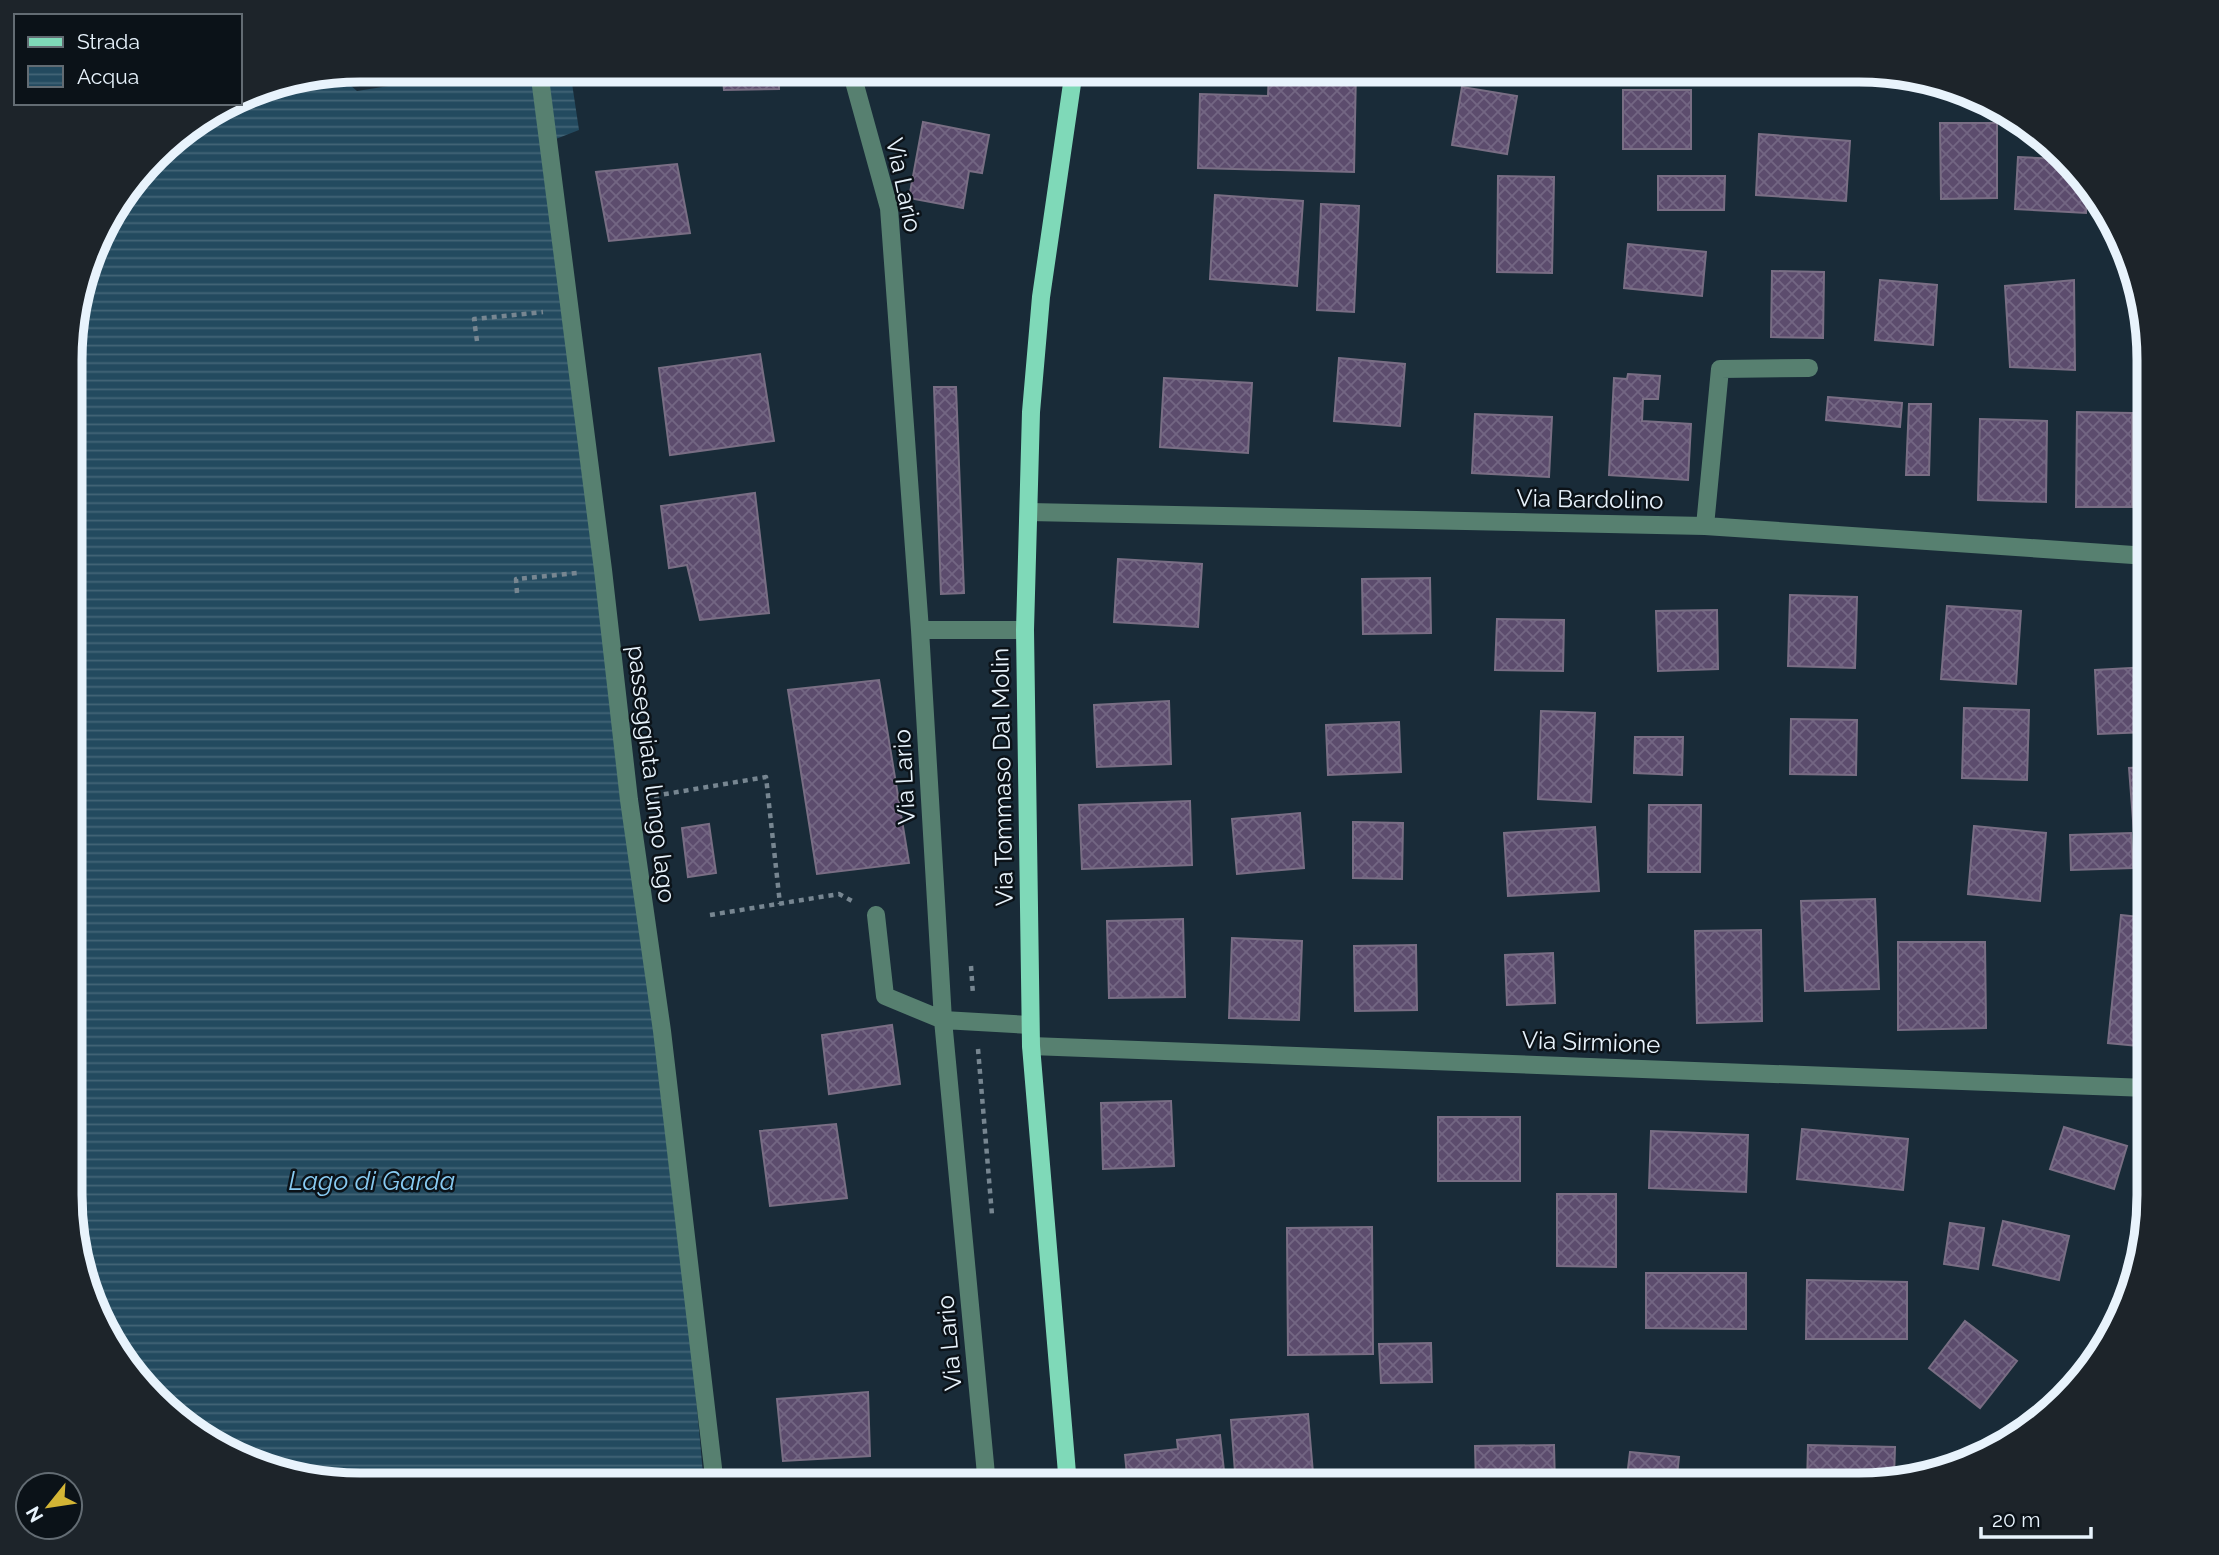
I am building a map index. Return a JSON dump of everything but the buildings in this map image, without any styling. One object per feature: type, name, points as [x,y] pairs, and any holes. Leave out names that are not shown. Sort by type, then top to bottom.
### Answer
[{"type":"main road","name":"Via Tommaso Dal Molin","points":[[1067,1473],[1031,1046],[1025,630],[1031,412],[1041,297],[1072,82]]},
{"type":"street","name":"passeggiata lungo lago","points":[[541,82],[603,570],[629,800],[662,1031],[714,1473]]},
{"type":"street","name":"Via Lario","points":[[855,82],[889,208],[920,630],[943,1020],[986,1473]]},
{"type":"street","points":[[1705,526],[1720,369],[1809,368]]},
{"type":"street","name":"Via Bardolino","points":[[1029,512],[1705,526],[2137,555]]},
{"type":"street","points":[[920,630],[1025,630]]},
{"type":"street","points":[[876,915],[885,996],[943,1020],[1030,1025]]},
{"type":"street","name":"Via Sirmione","points":[[1031,1046],[2137,1088]]},
{"type":"path","points":[[477,341],[474,319],[553,311]]},
{"type":"path","points":[[517,593],[516,579],[603,570]]},
{"type":"path","points":[[686,791],[766,778],[780,904]]},
{"type":"path","points":[[710,915],[839,894],[876,915]]},
{"type":"path","points":[[970,954],[993,1226]]},
{"type":"water","name":"Lago di Garda","points":[[414,82],[572,82],[579,130],[543,144],[683,1252],[703,1473],[360,1473],[306,1467],[271,1458],[237,1444],[206,1426],[177,1404],[151,1378],[129,1349],[111,1318],[92,1267],[82,1195],[82,360],[92,288],[103,254],[129,206],[151,177],[191,140],[237,111],[271,97],[342,83],[347,83],[357,91]]}]
